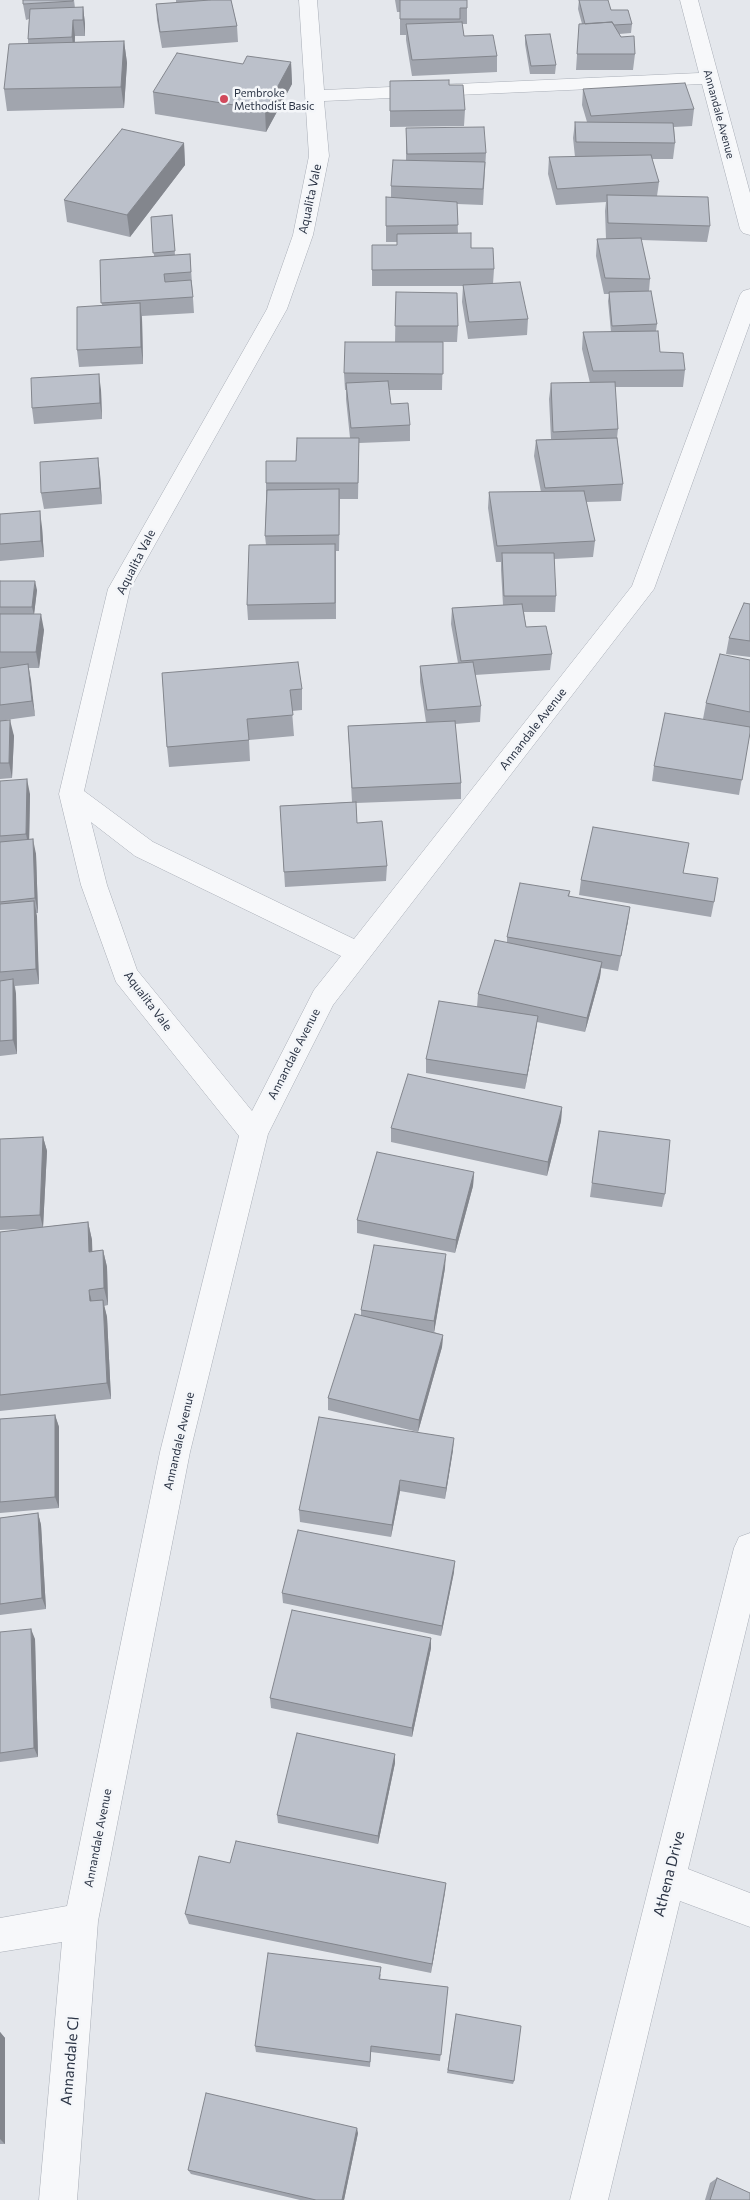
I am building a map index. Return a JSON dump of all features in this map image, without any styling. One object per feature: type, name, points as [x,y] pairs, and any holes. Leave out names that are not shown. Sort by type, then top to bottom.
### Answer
[{"type":"street","name":"Aqualita Vale","points":[[254,1134],[125,975],[94,885],[71,794],[119,589],[278,309],[303,235],[319,156],[308,0]]},
{"type":"street","name":"Annandale Avenue","points":[[689,0],[750,229]]},
{"type":"street","points":[[316,96],[710,78]]},
{"type":"street","name":"Annandale Avenue","points":[[81,1921],[175,1452],[254,1134],[323,998],[642,589],[750,295]]},
{"type":"street","points":[[71,794],[144,849],[358,953]]},
{"type":"street","name":"Athena Drive","points":[[589,2200],[750,1548]]},
{"type":"street","points":[[667,1879],[750,1910]]},
{"type":"street","points":[[0,1935],[81,1921]]},
{"type":"street","name":"Annandale Cl","points":[[58,2200],[81,1921]]},
{"type":"building","points":[[23,0],[73,0],[73,1],[23,4]]},
{"type":"building","points":[[231,0],[237,26],[160,32],[156,4]]},
{"type":"building","points":[[400,0],[467,0],[467,8],[460,8],[460,19],[400,19]]},
{"type":"building","points":[[579,0],[608,0],[611,10],[628,10],[632,24],[614,25],[612,22],[585,24]]},
{"type":"building","points":[[83,7],[83,20],[73,20],[72,37],[28,39],[30,9]]},
{"type":"building","points":[[462,22],[464,36],[493,35],[497,56],[412,60],[406,24]]},
{"type":"building","points":[[612,22],[621,37],[634,36],[635,54],[577,54],[579,24]]},
{"type":"building","points":[[550,34],[556,65],[531,66],[525,35]]},
{"type":"building","points":[[124,41],[121,87],[4,89],[9,44]]},
{"type":"building","points":[[177,53],[243,64],[247,56],[291,62],[265,110],[153,92]]},
{"type":"building","points":[[449,80],[449,85],[463,85],[465,110],[390,111],[390,81]]},
{"type":"building","points":[[685,83],[694,109],[591,116],[583,89]]},
{"type":"building","points":[[575,122],[673,123],[675,143],[576,142]]},
{"type":"building","points":[[484,127],[486,153],[407,154],[406,128]]},
{"type":"building","points":[[122,129],[184,143],[127,215],[64,200]]},
{"type":"building","points":[[651,155],[659,182],[557,189],[549,157]]},
{"type":"building","points":[[393,160],[485,162],[483,189],[391,186]]},
{"type":"building","points":[[607,195],[708,197],[710,226],[608,223]]},
{"type":"building","points":[[386,197],[457,202],[458,225],[386,226]]},
{"type":"building","points":[[172,215],[175,251],[153,253],[151,217]]},
{"type":"building","points":[[471,233],[471,248],[493,248],[494,269],[372,270],[372,245],[397,245],[397,234]]},
{"type":"building","points":[[641,238],[650,279],[605,278],[597,239]]},
{"type":"building","points":[[190,254],[191,272],[164,274],[165,282],[191,280],[193,297],[101,303],[100,260]]},
{"type":"building","points":[[520,282],[528,319],[469,322],[463,285]]},
{"type":"building","points":[[651,291],[657,324],[612,326],[609,292]]},
{"type":"building","points":[[396,292],[457,293],[458,326],[395,326]]},
{"type":"building","points":[[140,303],[141,347],[77,350],[77,307]]},
{"type":"building","points":[[658,331],[660,352],[683,353],[685,370],[593,371],[583,332]]},
{"type":"building","points":[[345,342],[443,342],[443,374],[344,373]]},
{"type":"building","points":[[99,374],[100,403],[32,408],[31,378]]},
{"type":"building","points":[[388,381],[391,404],[408,403],[410,425],[351,428],[346,383]]},
{"type":"building","points":[[615,382],[618,429],[553,432],[551,383]]},
{"type":"building","points":[[297,438],[359,438],[358,483],[266,483],[266,461],[296,461]]},
{"type":"building","points":[[617,438],[623,484],[545,488],[536,440]]},
{"type":"building","points":[[98,458],[100,488],[41,493],[40,462]]},
{"type":"building","points":[[339,489],[339,535],[265,536],[267,490]]},
{"type":"building","points":[[584,491],[595,541],[497,546],[489,492]]},
{"type":"building","points":[[40,511],[41,541],[0,544],[0,514]]},
{"type":"building","points":[[335,544],[335,603],[247,605],[249,545]]},
{"type":"building","points":[[502,553],[554,553],[556,596],[504,596]]},
{"type":"building","points":[[0,581],[35,581],[32,607],[0,607]]},
{"type":"building","points":[[744,603],[750,604],[750,641],[729,638]]},
{"type":"building","points":[[522,604],[526,627],[546,626],[552,654],[461,661],[452,608]]},
{"type":"building","points":[[0,614],[41,614],[36,652],[0,652]]},
{"type":"building","points":[[720,654],[750,660],[750,712],[706,703]]},
{"type":"building","points":[[298,662],[302,689],[290,690],[293,715],[247,719],[249,740],[167,747],[162,673]]},
{"type":"building","points":[[473,662],[481,706],[427,710],[420,666]]},
{"type":"building","points":[[28,664],[32,701],[0,705],[0,668]]},
{"type":"building","points":[[665,713],[750,727],[742,780],[654,766]]},
{"type":"building","points":[[10,720],[9,763],[0,763],[0,721]]},
{"type":"building","points":[[455,721],[461,783],[352,788],[348,726]]},
{"type":"building","points":[[27,779],[26,834],[0,836],[0,781]]},
{"type":"building","points":[[356,802],[357,823],[382,821],[387,866],[284,872],[280,806]]},
{"type":"building","points":[[593,827],[689,843],[683,873],[718,878],[714,902],[581,880]]},
{"type":"building","points":[[33,839],[35,898],[0,902],[0,842]]},
{"type":"building","points":[[520,883],[570,891],[568,896],[630,907],[621,956],[507,937]]},
{"type":"building","points":[[34,901],[36,969],[0,972],[0,904]]},
{"type":"building","points":[[495,940],[602,962],[587,1018],[478,994]]},
{"type":"building","points":[[13,979],[13,1040],[0,1041],[0,981]]},
{"type":"building","points":[[439,1001],[538,1016],[527,1075],[426,1059]]},
{"type":"building","points":[[408,1074],[562,1107],[548,1162],[391,1128]]},
{"type":"building","points":[[599,1131],[670,1140],[665,1194],[592,1183]]},
{"type":"building","points":[[43,1137],[40,1215],[0,1217],[0,1139]]},
{"type":"building","points":[[377,1152],[474,1172],[456,1240],[357,1220]]},
{"type":"building","points":[[88,1222],[89,1252],[103,1250],[104,1288],[89,1290],[90,1301],[103,1300],[107,1383],[0,1395],[0,1232]]},
{"type":"building","points":[[374,1245],[446,1254],[434,1321],[361,1310]]},
{"type":"building","points":[[355,1314],[443,1335],[419,1420],[328,1398]]},
{"type":"building","points":[[55,1415],[55,1497],[0,1502],[0,1419]]},
{"type":"building","points":[[319,1417],[454,1438],[446,1488],[400,1480],[392,1525],[299,1510]]},
{"type":"building","points":[[38,1513],[42,1598],[0,1604],[0,1518]]},
{"type":"building","points":[[298,1530],[455,1561],[442,1626],[282,1593]]},
{"type":"building","points":[[292,1610],[431,1638],[412,1728],[270,1698]]},
{"type":"building","points":[[31,1629],[34,1748],[0,1753],[0,1632]]},
{"type":"building","points":[[297,1733],[395,1754],[378,1836],[277,1815]]},
{"type":"building","points":[[236,1841],[446,1883],[432,1964],[185,1914],[199,1856],[230,1863]]},
{"type":"building","points":[[268,1953],[381,1967],[379,1979],[448,1987],[441,2055],[371,2046],[370,2062],[255,2046]]},
{"type":"building","points":[[456,2014],[521,2026],[514,2081],[448,2070]]},
{"type":"building","points":[[206,2093],[357,2128],[342,2200],[316,2200],[188,2170]]},
{"type":"building","points":[[717,2178],[750,2193],[750,2200],[710,2200]]},
{"type":"place","name":"Pembroke Methodist Basic","points":[[224,99]]}]
